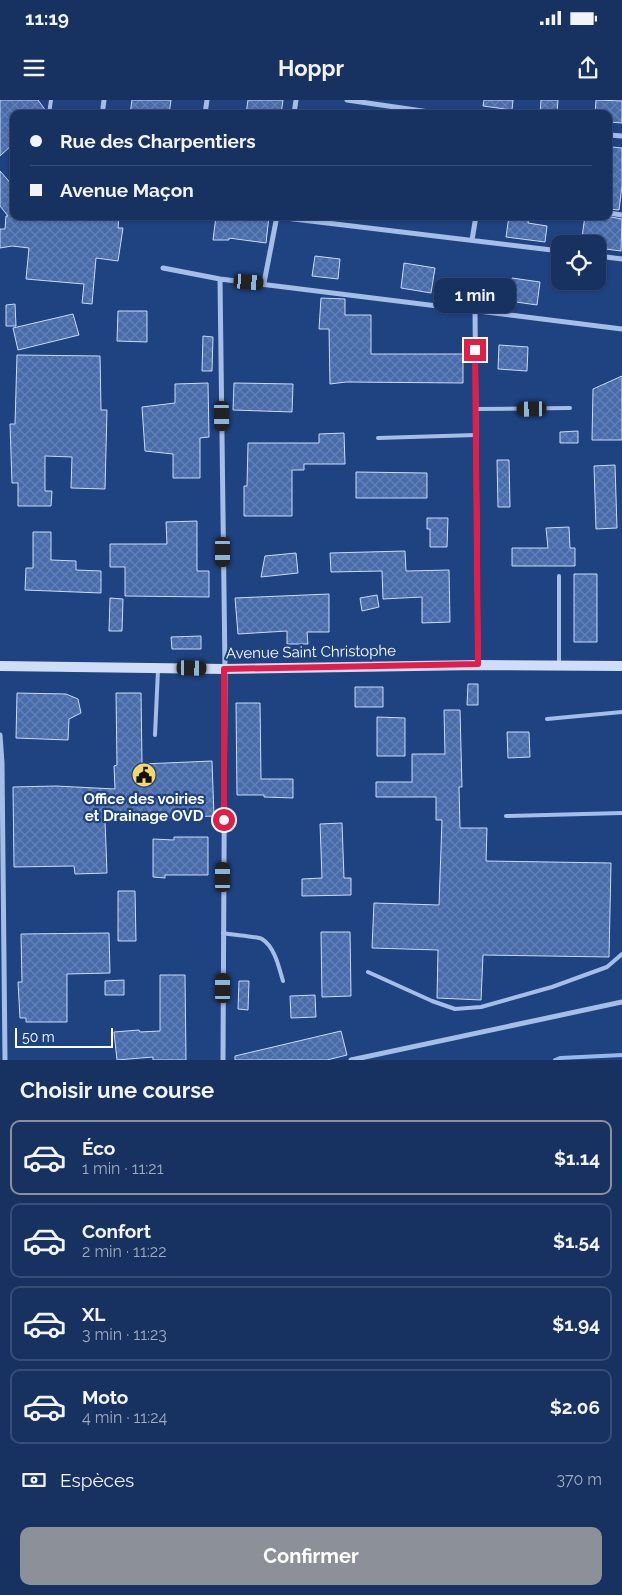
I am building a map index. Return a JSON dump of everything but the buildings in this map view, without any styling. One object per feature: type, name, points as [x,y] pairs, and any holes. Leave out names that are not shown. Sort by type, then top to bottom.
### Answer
[{"type":"street","points":[[104,100],[104,108]]},
{"type":"street","points":[[347,100],[416,110]]},
{"type":"street","points":[[264,283],[276,220]]},
{"type":"street","points":[[302,220],[551,250]]},
{"type":"street","points":[[472,240],[475,220]]},
{"type":"street","points":[[606,257],[622,259]]},
{"type":"street","points":[[164,268],[220,279],[622,329]]},
{"type":"street","points":[[220,279],[224,669],[223,1060]]},
{"type":"street","points":[[474,310],[478,664]]},
{"type":"street","name":"Avenue Saint Christophe","points":[[0,666],[224,669],[478,664],[622,666]]},
{"type":"street","points":[[0,735],[2,763],[4,1060]]},
{"type":"street","points":[[351,1060],[622,1002]]},
{"type":"lane","points":[[476,409],[570,408]]},
{"type":"lane","points":[[378,438],[476,435]]},
{"type":"lane","points":[[559,576],[559,665]]},
{"type":"lane","points":[[156,735],[158,668]]},
{"type":"lane","points":[[547,719],[622,712]]},
{"type":"lane","points":[[506,816],[622,813]]},
{"type":"lane","points":[[223,933],[262,939],[276,958],[283,981]]},
{"type":"lane","points":[[368,972],[432,1001],[455,1009],[481,1007],[552,988],[607,967],[622,954]]},
{"type":"waterway","points":[[555,1060],[560,1058],[622,1055]]},
{"type":"place","name":"Office des voiries et Drainage OVD","points":[[144,775]]},
{"type":"route","points":[[224,820],[224,669],[478,664],[475,350]]}]
